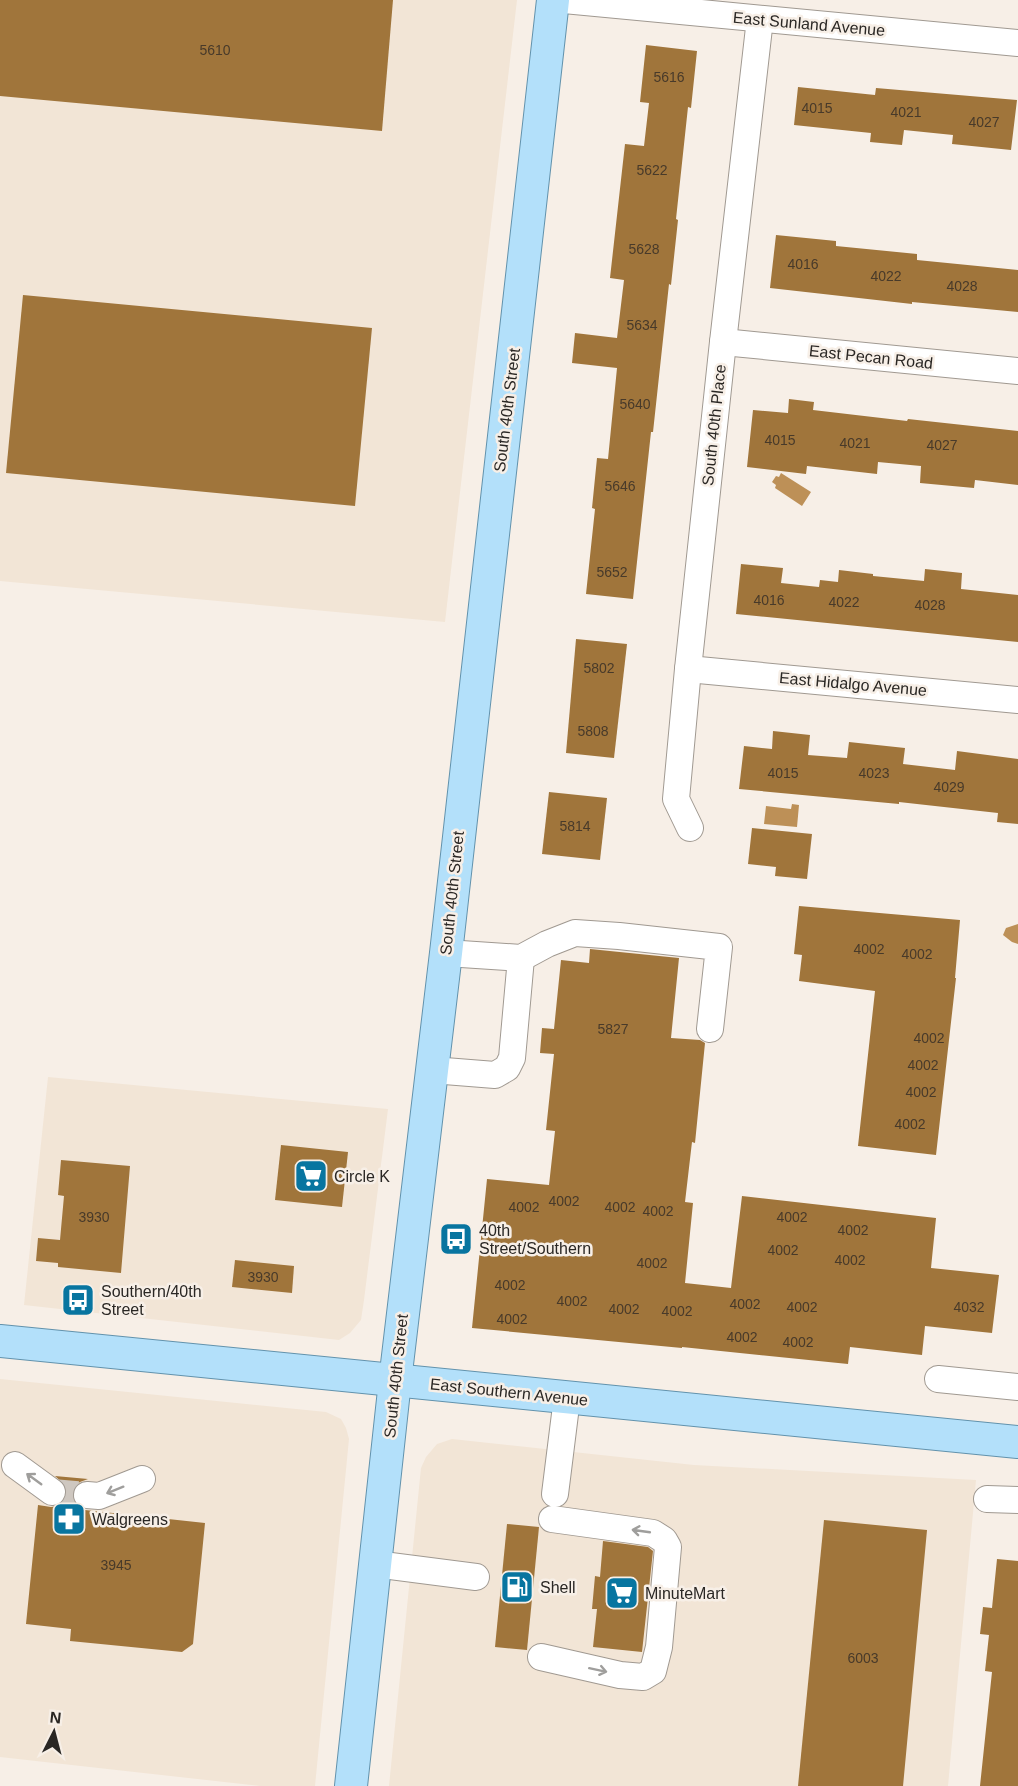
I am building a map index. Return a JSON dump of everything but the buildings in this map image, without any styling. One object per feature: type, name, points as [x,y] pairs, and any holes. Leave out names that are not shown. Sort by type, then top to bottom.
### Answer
[{"type":"main road","name":"South 40th Street","points":[[351,1786],[553,0]]},
{"type":"main road","name":"East Southern Avenue","points":[[0,1341],[1018,1442]]},
{"type":"street","name":"East Sunland Avenue","points":[[564,0],[1018,44]]},
{"type":"street","name":"South 40th Place","points":[[690,828],[676,799],[723,342],[760,19]]},
{"type":"street","name":"East Pecan Road","points":[[723,342],[1018,371]]},
{"type":"street","name":"East Hidalgo Avenue","points":[[688,669],[1018,700]]},
{"type":"street","points":[[446,953],[521,958],[575,933],[719,947],[710,1029]]},
{"type":"street","points":[[432,1070],[495,1075],[507,1068],[512,1058],[521,958]]},
{"type":"street","points":[[938,1379],[1018,1387]]},
{"type":"street","points":[[541,1658],[620,1675],[644,1677],[653,1671],[659,1647],[668,1547],[664,1540],[653,1533],[553,1507],[567,1398]]},
{"type":"street","points":[[15,1465],[52,1492]]},
{"type":"street","points":[[87,1495],[99,1496],[142,1479]]},
{"type":"street","points":[[987,1499],[1018,1500]]},
{"type":"street","points":[[375,1564],[476,1577]]},
{"type":"shaded area","points":[[0,0],[517,0],[445,622],[0,581]]},
{"type":"shaded area","points":[[781,473],[811,492],[802,506],[775,488],[776,485],[772,482]]},
{"type":"shaded area","points":[[792,804],[799,805],[797,827],[764,824],[766,806],[791,809]]},
{"type":"shaded area","points":[[1018,924],[1018,944],[1003,935],[1006,928]]},
{"type":"shaded area","points":[[48,1077],[388,1109],[361,1320],[350,1333],[339,1340],[24,1305]]},
{"type":"shaded area","points":[[0,1379],[326,1412],[341,1419],[349,1439],[315,1786],[260,1786],[0,1757]]},
{"type":"shaded area","points":[[452,1439],[694,1465],[976,1480],[948,1786],[389,1786],[421,1468],[426,1457],[437,1444]]},
{"type":"tunnel","points":[[52,1492],[87,1495]]},
{"type":"place","name":"Circle K","points":[[311,1176]]},
{"type":"place","name":"40th Street/Southern","points":[[456,1239]]},
{"type":"place","name":"Southern/40th Street","points":[[78,1300]]},
{"type":"place","name":"Walgreens","points":[[69,1519]]},
{"type":"place","name":"Shell","points":[[517,1587]]},
{"type":"place","name":"MinuteMart","points":[[622,1593]]}]
